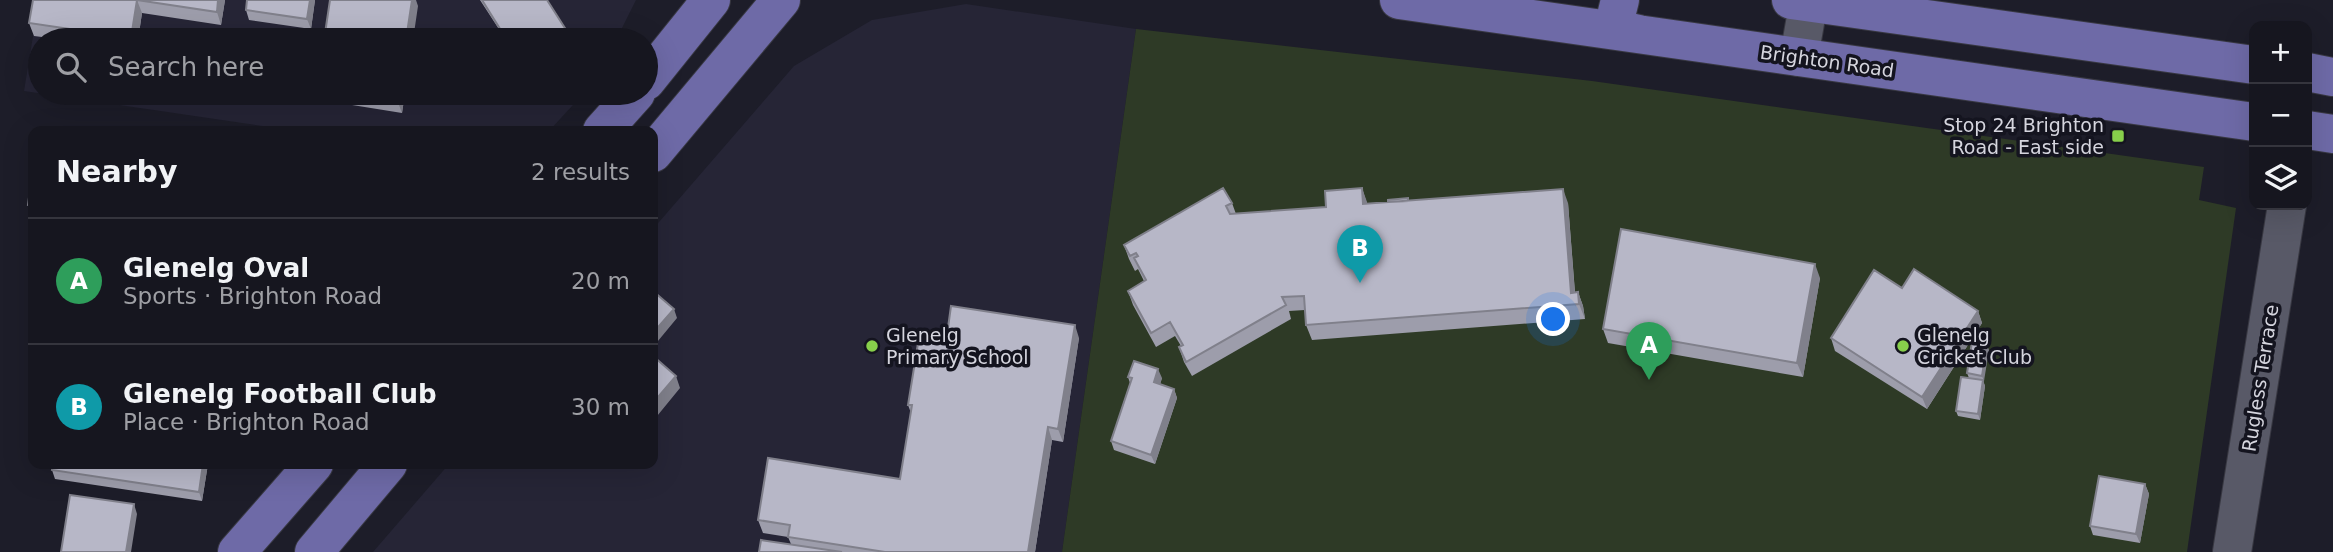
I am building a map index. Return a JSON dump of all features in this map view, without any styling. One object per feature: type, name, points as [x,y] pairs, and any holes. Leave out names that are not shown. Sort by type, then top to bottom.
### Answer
[{"type":"main road","points":[[658,66],[677,0]]},
{"type":"main road","points":[[658,68],[711,0]]},
{"type":"main road","points":[[658,147],[781,0]]},
{"type":"main road","name":"Brighton Road","points":[[1399,0],[1538,9],[1639,34],[2249,121]]},
{"type":"main road","points":[[1620,0],[1616,16],[1621,30],[1639,34]]},
{"type":"main road","points":[[1803,1],[2249,64]]},
{"type":"main road","points":[[2312,73],[2333,77]]},
{"type":"main road","points":[[606,126],[625,105]]},
{"type":"main road","points":[[2312,131],[2333,134]]},
{"type":"main road","points":[[237,552],[310,469]]},
{"type":"main road","points":[[314,552],[384,469]]},
{"type":"street","points":[[1799,57],[1803,1]]},
{"type":"street","name":"Rugless Terrace","points":[[2232,552],[2286,210]]},
{"type":"shaded area","points":[[39,0],[636,0],[622,28],[34,28]]},
{"type":"shaded area","name":"Glenelg Primary School","points":[[966,4],[1136,29],[1062,552],[373,552],[445,469],[658,469],[658,223],[794,66],[872,20]]},
{"type":"shaded area","points":[[28,67],[28,92],[24,91]]},
{"type":"shaded area","points":[[119,105],[573,105],[554,126],[262,126]]},
{"type":"green space","points":[[1136,29],[1592,81],[2204,167],[2199,200],[2236,208],[2187,552],[1062,552]]},
{"type":"building","points":[[33,0],[137,0],[133,28],[63,28],[29,23]]},
{"type":"building","points":[[137,0],[218,0],[217,12]]},
{"type":"building","points":[[247,0],[310,0],[307,19],[246,10]]},
{"type":"building","points":[[330,0],[412,0],[408,28],[326,28]]},
{"type":"building","points":[[482,0],[547,0],[565,28],[500,28]]},
{"type":"building","points":[[1223,188],[1232,203],[1226,206],[1230,214],[1326,207],[1325,191],[1362,188],[1363,204],[1563,189],[1571,293],[1578,292],[1579,304],[1306,325],[1304,296],[1282,297],[1286,305],[1186,362],[1179,347],[1183,345],[1170,322],[1151,333],[1128,291],[1146,280],[1134,258],[1138,256],[1136,253],[1130,256],[1124,245]]},
{"type":"building","points":[[1408,198],[1408,201],[1388,202],[1388,200]]},
{"type":"building","points":[[1621,229],[1815,264],[1797,363],[1603,329]]},
{"type":"building","name":"Glenelg Cricket Club","points":[[1914,269],[1978,311],[1922,397],[1831,338],[1874,270],[1902,288]]},
{"type":"building","points":[[658,295],[674,309],[658,327]]},
{"type":"building","points":[[951,306],[1075,325],[1058,429],[1048,427],[1028,552],[885,552],[788,537],[790,525],[758,520],[768,458],[900,479],[920,331],[947,335]]},
{"type":"building","points":[[1972,342],[1987,345],[1982,376],[1967,373]]},
{"type":"building","points":[[658,360],[676,376],[658,397]]},
{"type":"building","points":[[1134,361],[1158,369],[1154,382],[1174,389],[1151,455],[1111,441],[1132,378],[1128,377]]},
{"type":"building","points":[[1961,377],[1983,380],[1978,414],[1956,411]]},
{"type":"building","points":[[52,469],[202,469],[199,492]]},
{"type":"building","points":[[2099,476],[2145,484],[2136,534],[2090,526]]},
{"type":"building","points":[[70,495],[134,504],[126,552],[61,552]]},
{"type":"building","points":[[761,540],[842,552],[759,552]]},
{"type":"place","name":"Stop 24 Brighton Road - East side","points":[[2118,136]]},
{"type":"place","name":"Glenelg Football Club","points":[[1360,283]]},
{"type":"place","name":"Glenelg Primary School","points":[[872,346]]},
{"type":"place","name":"Glenelg Cricket Club","points":[[1903,346]]},
{"type":"place","name":"Glenelg Oval","points":[[1649,380]]}]
